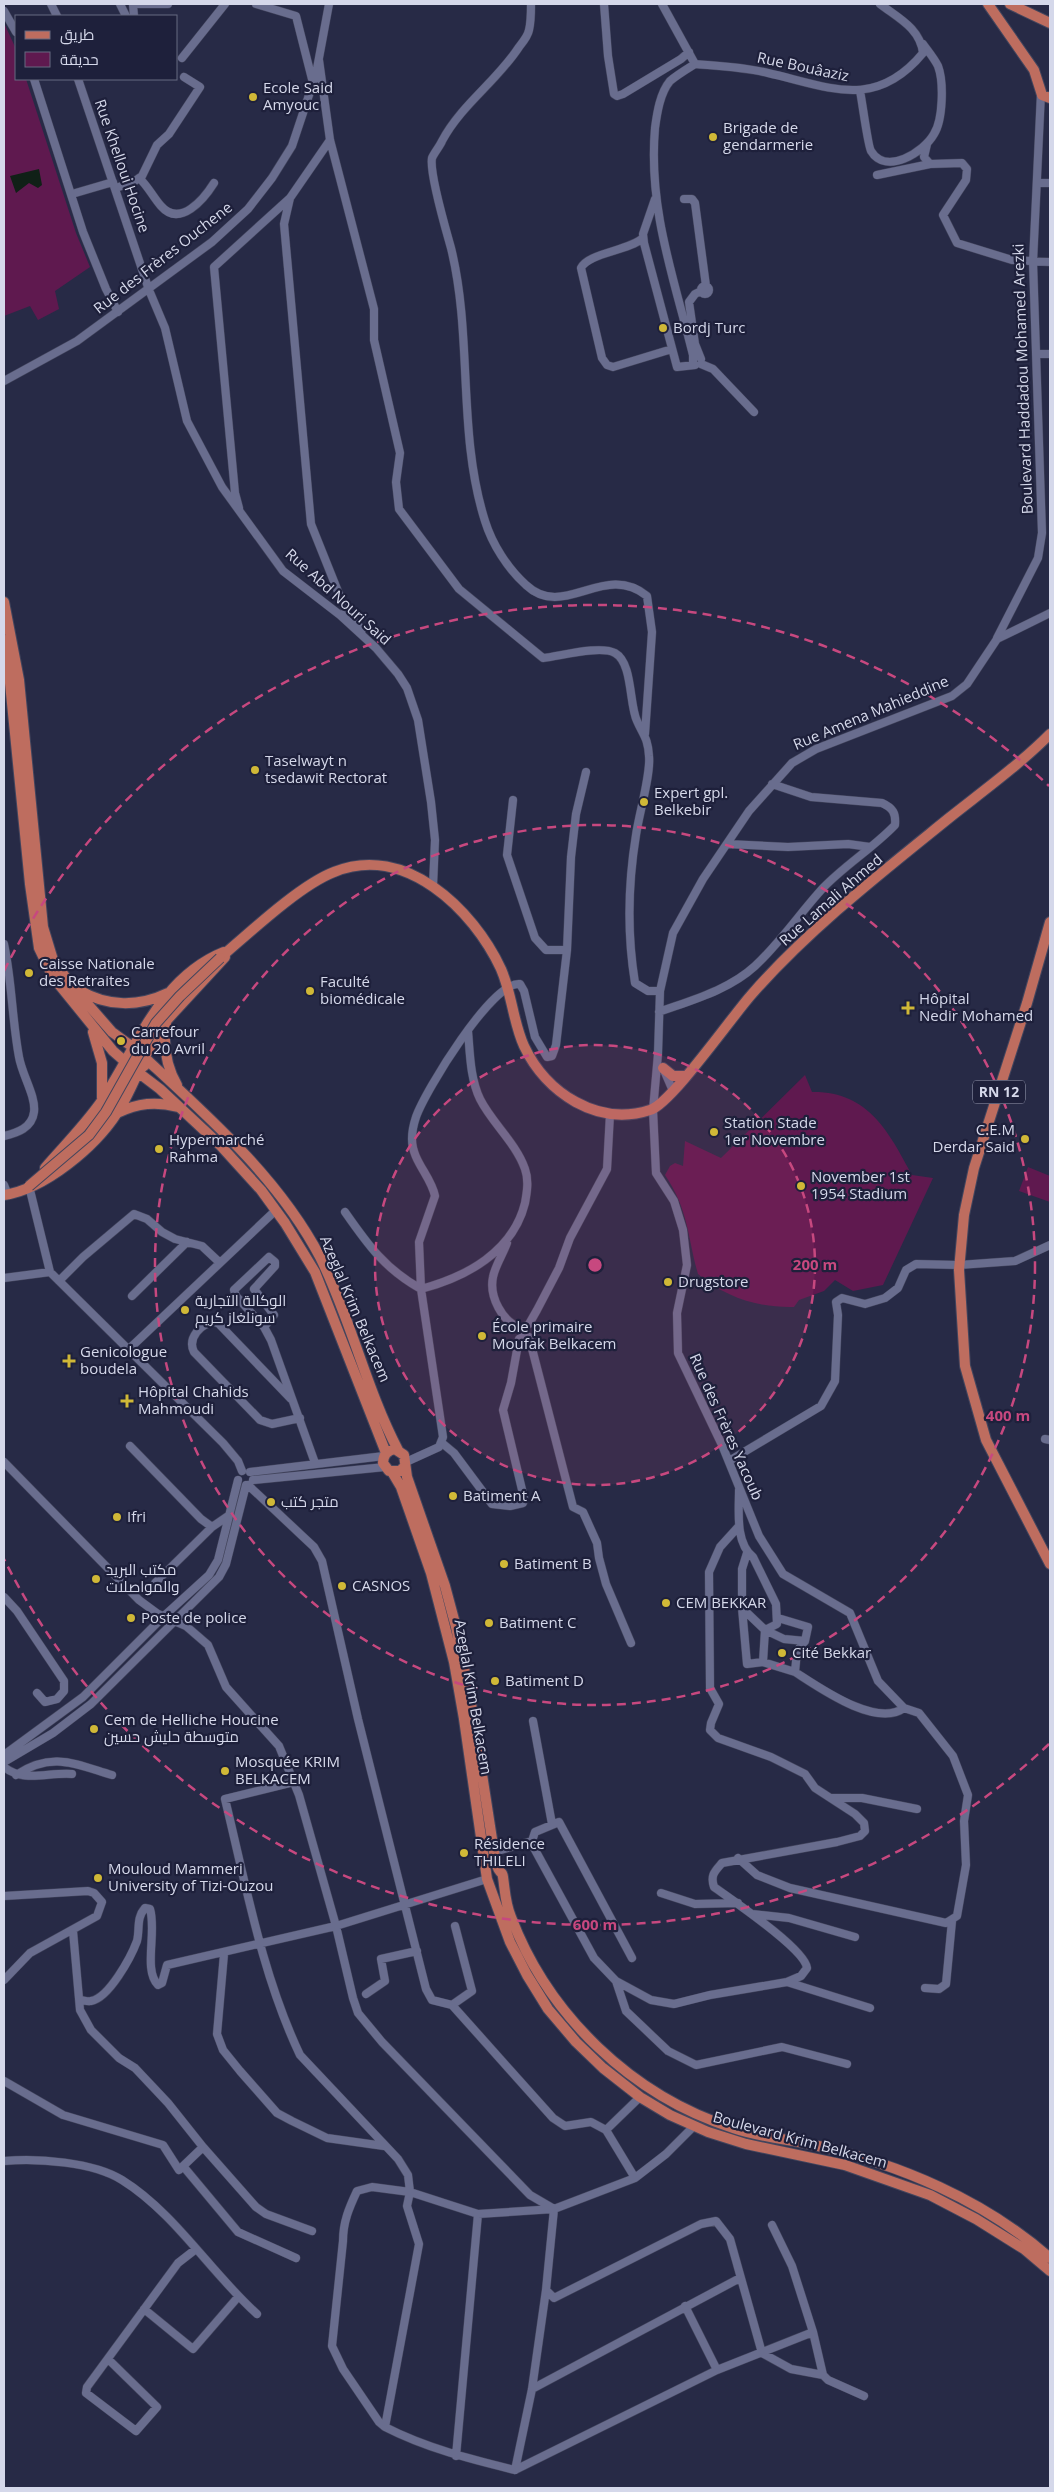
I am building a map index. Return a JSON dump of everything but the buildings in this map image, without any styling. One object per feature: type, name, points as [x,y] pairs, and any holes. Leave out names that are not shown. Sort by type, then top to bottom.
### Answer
[{"type":"main road","name":"Boulevard Haddadou Mohamed Arezki","points":[[988,4],[1034,70],[1046,95]]},
{"type":"main road","points":[[1010,4],[1050,23]]},
{"type":"main road","points":[[4,602],[19,680],[43,927],[53,960],[71,985],[135,1060]]},
{"type":"main road","points":[[4,640],[36,934],[45,963],[113,1051],[135,1060]]},
{"type":"main road","name":"Rue Lamali Ahmed","points":[[653,1110],[673,1091],[751,994],[779,965],[846,904],[948,819],[1023,760],[1050,734]]},
{"type":"main road","points":[[29,1186],[89,1135],[106,1112],[156,1023],[180,996],[228,951],[305,888],[331,873],[345,868],[388,867],[410,873],[434,886],[478,932],[500,968],[508,986],[519,1031],[535,1066],[550,1083],[568,1098],[588,1109],[610,1114],[653,1110]]},
{"type":"main road","name":"RN 12","points":[[1050,922],[1027,1003],[974,1168],[964,1215],[959,1265],[965,1366],[986,1440],[1050,1564]]},
{"type":"main road","points":[[5,1192],[29,1186],[64,1168],[95,1139],[117,1113],[151,1015],[171,991],[197,968],[228,951]]},
{"type":"main road","points":[[29,1186],[86,1123],[102,1100],[166,1022],[220,965],[228,951]]},
{"type":"main road","points":[[71,985],[92,997],[126,1004],[150,1000],[171,991]]},
{"type":"main road","points":[[86,1017],[96,1039],[102,1063],[102,1100]]},
{"type":"main road","points":[[166,1022],[165,1052],[174,1080],[182,1092]]},
{"type":"main road","name":"Azeglal Krim Belkacem","points":[[135,1060],[182,1092],[279,1194],[307,1235],[332,1285],[398,1450]]},
{"type":"main road","name":"Azeglal Krim Belkacem","points":[[135,1060],[220,1145],[276,1210],[315,1272],[382,1438],[385,1455]]},
{"type":"main road","points":[[663,1068],[673,1076],[686,1076]]},
{"type":"main road","points":[[117,1113],[142,1104],[156,1103],[181,1108]]},
{"type":"main road","points":[[406,1464],[400,1471],[389,1470],[385,1455],[391,1450],[398,1450],[404,1455],[446,1586],[471,1703],[494,1852],[499,1870],[503,1876],[502,1882],[511,1918],[536,1970],[580,2030],[608,2058],[638,2081],[669,2100],[734,2128],[822,2147],[883,2165],[926,2181],[1005,2223],[1050,2258]]},
{"type":"main road","name":"Azeglal Krim Belkacem","points":[[389,1470],[401,1487],[431,1573],[454,1662],[488,1880]]},
{"type":"main road","points":[[499,1870],[490,1870],[488,1880],[496,1886],[502,1882]]},
{"type":"main road","name":"Boulevard Krim Belkacem","points":[[488,1880],[496,1910],[510,1942],[526,1975],[548,2009],[576,2042],[603,2068],[640,2097],[694,2126],[746,2144],[845,2165],[930,2195],[976,2219],[1024,2249],[1050,2271]]},
{"type":"street","points":[[133,4],[168,4]]},
{"type":"street","points":[[182,58],[225,4]]},
{"type":"street","points":[[256,4],[296,16],[313,84]]},
{"type":"street","name":"Rue des Frères Ouchene","points":[[5,377],[77,341],[212,242],[248,209],[272,178],[292,146],[313,84],[329,4]]},
{"type":"street","points":[[531,4],[529,32],[518,49],[450,126],[432,158],[438,195],[453,254],[462,315],[472,466],[485,522],[505,561],[527,586],[546,597],[572,595],[607,584],[622,583],[636,587],[647,596],[652,632],[645,734],[649,758],[636,837],[630,902],[630,949],[635,983],[648,991],[660,992]]},
{"type":"street","points":[[604,4],[608,56],[614,94],[617,96],[675,64],[689,52]]},
{"type":"street","points":[[662,4],[695,64],[670,82],[663,94],[656,117],[653,153],[655,198],[693,355],[697,363]]},
{"type":"street","points":[[880,4],[910,26],[937,64],[942,82],[938,127],[927,144],[924,157],[930,164]]},
{"type":"street","points":[[4,10],[15,30]]},
{"type":"street","name":"Rue Bouâaziz","points":[[695,64],[767,72],[801,82],[860,91],[885,84],[912,67],[923,54],[922,42]]},
{"type":"street","points":[[319,60],[330,140],[374,309],[374,340],[400,453],[396,482],[399,509],[459,590],[544,658],[605,649],[617,654],[624,667],[633,693],[636,720],[645,734]]},
{"type":"street","points":[[72,194],[114,184],[132,183],[139,178],[157,146],[169,134],[200,87],[184,77]]},
{"type":"street","points":[[34,80],[83,232],[106,289],[118,312]]},
{"type":"street","name":"Rue Khelloui Hocine","points":[[78,80],[149,290]]},
{"type":"street","points":[[860,91],[869,149],[876,157],[888,161],[904,159],[927,144]]},
{"type":"street","name":"Boulevard Haddadou Mohamed Arezki","points":[[997,639],[1038,558],[1042,533],[1032,262],[1046,95]]},
{"type":"street","points":[[240,513],[235,493],[214,267],[290,198],[330,140]]},
{"type":"street","points":[[877,175],[930,164],[962,164],[967,169],[966,180],[943,215],[957,243],[1012,260],[1050,262]]},
{"type":"street","points":[[139,178],[149,187],[162,208],[174,214],[186,213],[205,197],[214,183]]},
{"type":"street","points":[[1038,183],[1050,183]]},
{"type":"street","points":[[290,198],[284,224],[311,524],[345,609],[376,648]]},
{"type":"street","points":[[655,198],[643,238],[677,367],[697,363],[713,369],[754,412]]},
{"type":"street","points":[[684,199],[692,199],[696,203],[703,289],[695,294],[689,302],[697,363]]},
{"type":"street","points":[[643,238],[633,246],[587,260],[581,268],[602,358],[606,365],[613,367],[672,349]]},
{"type":"street","name":"Rue Abd Nouri Said","points":[[149,290],[165,328],[188,420],[222,487],[283,571],[340,615],[376,648],[407,688],[418,720],[434,821],[434,886]]},
{"type":"street","points":[[1036,354],[1050,354]]},
{"type":"street","name":"Rue Amena Mahieddine","points":[[653,1110],[658,1054],[660,992],[674,933],[703,879],[749,811],[792,763],[816,749],[952,696],[967,684],[997,639],[1050,612]]},
{"type":"street","points":[[406,1464],[432,1452],[442,1443],[442,1423],[421,1289],[420,1235],[435,1196],[414,1150],[412,1140],[416,1117],[432,1083],[479,1014],[508,986],[520,984],[524,991],[535,1037],[548,1057],[552,1056],[556,1045],[567,950],[571,857],[576,814],[586,772]]},
{"type":"street","points":[[659,1012],[716,991],[755,966],[824,887],[870,847],[880,841],[895,825],[896,816],[890,806],[882,803],[810,797],[772,784]]},
{"type":"street","points":[[513,800],[507,855],[534,938],[546,950],[567,950]]},
{"type":"street","points":[[727,844],[788,847],[848,844],[870,847]]},
{"type":"street","points":[[4,944],[19,1055],[23,1076],[33,1098],[34,1112],[31,1121],[23,1130],[4,1136]]},
{"type":"street","points":[[345,1212],[382,1262],[404,1280],[421,1289],[460,1275],[483,1262],[498,1250],[510,1234],[523,1211],[528,1178],[522,1161],[480,1098],[471,1065],[468,1031]]},
{"type":"street","name":"Rue Amena Mahieddine","points":[[658,1054],[673,1091]]},
{"type":"street","name":"Rue des Frères Yacoub","points":[[653,1110],[656,1173],[674,1201],[683,1230],[687,1265],[677,1313],[678,1353],[729,1461],[759,1536],[783,1574],[850,1612],[878,1681],[904,1708]]},
{"type":"street","points":[[442,1443],[454,1453],[492,1504],[510,1506],[522,1503],[524,1498],[503,1410],[523,1332],[538,1310],[559,1268],[570,1238],[608,1169],[610,1114]]},
{"type":"street","points":[[29,1186],[50,1272],[223,1443],[238,1460],[248,1478],[314,1547],[322,1561],[358,1719],[429,1996],[432,2000],[452,2005],[553,2118],[565,2126],[592,2122],[606,2130],[635,2178]]},
{"type":"street","points":[[129,1349],[276,1210]]},
{"type":"street","points":[[59,1282],[90,1250],[134,1214],[147,1219],[162,1232],[202,1246],[220,1262]]},
{"type":"street","points":[[510,1234],[493,1276],[492,1289],[500,1311],[531,1341],[573,1508],[583,1512],[597,1542],[606,1584],[631,1644]]},
{"type":"street","points":[[132,1296],[187,1242]]},
{"type":"street","points":[[729,1461],[821,1406],[835,1381],[838,1316],[836,1302],[842,1298],[865,1304],[885,1298],[898,1288],[906,1270],[916,1264],[959,1265],[1015,1261],[1050,1245]]},
{"type":"street","points":[[264,1326],[274,1315],[254,1289],[275,1266],[273,1258],[269,1257],[234,1290],[236,1296],[264,1326],[300,1418],[315,1463]]},
{"type":"street","points":[[4,1278],[50,1272]]},
{"type":"street","points":[[294,1402],[220,1324],[215,1322],[206,1324],[192,1337],[191,1346],[194,1352],[254,1416],[272,1424],[300,1418]]},
{"type":"street","points":[[130,1446],[201,1519],[212,1527]]},
{"type":"street","points":[[248,1478],[315,1463],[385,1455]]},
{"type":"street","points":[[4,1462],[150,1610],[193,1631],[208,1646],[226,1687],[275,1739],[294,1782],[336,1926],[358,2013],[368,2026],[530,2195],[554,2209]]},
{"type":"street","points":[[4,1755],[68,1710],[214,1568],[238,1476],[248,1478],[389,1470]]},
{"type":"street","points":[[4,1762],[53,1733],[91,1704],[222,1573],[248,1478]]},
{"type":"street","points":[[738,1485],[739,1526],[747,1553],[742,1569],[742,1608],[747,1664],[763,1662],[795,1672],[852,1706],[896,1714],[904,1708],[919,1713],[953,1756],[968,1795],[964,1821],[966,1865],[957,1916],[952,1921],[946,1923],[790,1888],[758,1875],[738,1858]]},
{"type":"street","points":[[155,1583],[212,1527],[228,1516]]},
{"type":"street","points":[[632,1958],[558,1822],[535,1832],[532,1841],[594,1958],[616,1981],[651,2000],[674,2004],[710,1995],[787,1982],[804,1972],[807,1968],[804,1958],[752,1914],[714,1887],[712,1879],[714,1872],[722,1863],[738,1858],[860,1836],[865,1831],[864,1823],[856,1814],[815,1788],[805,1774],[771,1757],[718,1738],[710,1730],[719,1704],[710,1688],[709,1572],[720,1547],[739,1526]]},
{"type":"street","points":[[747,1553],[753,1557],[776,1604],[777,1624],[765,1630]]},
{"type":"street","points":[[4,1597],[17,1611],[64,1681],[64,1692],[53,1701],[46,1702],[37,1693]]},
{"type":"street","points":[[742,1608],[765,1630],[784,1639],[805,1642]]},
{"type":"street","points":[[778,1618],[808,1626],[805,1642],[797,1651],[795,1672]]},
{"type":"street","points":[[763,1662],[765,1630]]},
{"type":"street","points":[[533,1722],[552,1824]]},
{"type":"street","points":[[16,1775],[31,1765],[45,1760],[72,1763],[112,1775]]},
{"type":"street","points":[[4,1767],[16,1775],[32,1777],[52,1773],[72,1774]]},
{"type":"street","points":[[294,1782],[225,1798],[260,1943],[292,2038],[300,2055],[398,2160],[408,2175],[410,2192],[407,2206],[419,2244],[385,2428]]},
{"type":"street","points":[[831,1798],[862,1798],[917,1809]]},
{"type":"street","points":[[494,1852],[532,1841]]},
{"type":"street","points":[[80,2000],[90,2002],[100,1998],[115,1982],[137,1940],[139,1914],[145,1908],[150,1909],[154,1921],[150,1975],[158,1986],[162,1983],[167,1965],[224,1954],[260,1943],[336,1926],[406,1903],[488,1880]]},
{"type":"street","points":[[4,1896],[80,1890],[94,1893],[102,1902],[102,1908],[97,1916],[73,1931],[52,1940],[30,1953],[4,1980]]},
{"type":"street","points":[[661,1893],[696,1904],[738,1903]]},
{"type":"street","points":[[752,1914],[789,1918],[855,1938]]},
{"type":"street","points":[[925,1988],[939,1989],[946,1984],[952,1921]]},
{"type":"street","points":[[452,2005],[472,1991],[455,1926]]},
{"type":"street","points":[[73,1931],[80,2010],[91,2030],[119,2058],[135,2068],[168,2103],[203,2147],[256,2207],[266,2214],[312,2231]]},
{"type":"street","points":[[366,1994],[385,1981],[381,1959],[418,1951]]},
{"type":"street","points":[[224,1954],[217,2034],[223,2050],[240,2071],[277,2113],[327,2138],[384,2146]]},
{"type":"street","points":[[616,1981],[626,2010],[668,2051],[696,2065],[782,2048],[847,2064]]},
{"type":"street","points":[[787,1982],[870,2008]]},
{"type":"street","points":[[4,2081],[63,2115],[163,2145],[179,2170],[203,2147]]},
{"type":"street","points":[[606,2130],[640,2097]]},
{"type":"street","points":[[694,2126],[666,2154],[635,2178],[554,2209],[478,2214],[410,2192],[372,2187],[357,2191],[347,2212],[343,2227],[332,2346],[343,2369],[378,2422],[385,2428],[456,2456],[515,2470],[717,2370],[813,2332]]},
{"type":"street","points":[[4,2161],[28,2159],[79,2164],[122,2179],[154,2205],[238,2297],[257,2314]]},
{"type":"street","points":[[183,2166],[238,2232],[296,2258]]},
{"type":"street","points":[[515,2470],[532,2389],[546,2290],[554,2209]]},
{"type":"street","points":[[456,2456],[478,2214]]},
{"type":"street","points":[[546,2290],[554,2298],[701,2224],[716,2221],[730,2239],[762,2353],[791,2369],[823,2375]]},
{"type":"street","points":[[772,2225],[792,2266],[813,2332],[823,2375],[828,2380],[864,2396]]},
{"type":"street","points":[[108,2359],[157,2407],[136,2431],[86,2394],[87,2387],[178,2263],[196,2249]]},
{"type":"street","points":[[532,2389],[740,2278]]},
{"type":"street","points":[[144,2308],[193,2349],[238,2297]]},
{"type":"street","points":[[685,2306],[717,2370]]},
{"type":"green space","points":[[4,23],[15,47],[15,80],[26,80],[76,233],[90,267],[55,291],[59,309],[38,320],[30,306],[4,316]]},
{"type":"green space","name":"November 1st 1954 Stadium","points":[[805,1075],[812,1092],[848,1098],[862,1106],[885,1130],[912,1175],[933,1178],[883,1285],[853,1291],[835,1280],[824,1291],[799,1300],[794,1307],[755,1303],[743,1300],[719,1289],[698,1274],[679,1200],[665,1175],[670,1166],[675,1163],[683,1166],[685,1141],[721,1158]]},
{"type":"green space","points":[[1028,1167],[1050,1176],[1050,1202],[1019,1191]]},
{"type":"shaded area","points":[[39,169],[42,185],[38,188],[29,183],[16,193],[10,176]]},
{"type":"place","name":"Ecole Said Amyouc","points":[[253,97]]},
{"type":"place","name":"Brigade de gendarmerie","points":[[713,137]]},
{"type":"place","name":"Bordj Turc","points":[[663,328]]},
{"type":"place","name":"Taselwayt n tsedawit Rectorat","points":[[255,770]]},
{"type":"place","name":"Expert gpl. Belkebir","points":[[644,802]]},
{"type":"place","name":"Caisse Nationale des Retraites","points":[[29,973]]},
{"type":"place","name":"Faculté biomédicale","points":[[310,991]]},
{"type":"place","name":"Hôpital Nedir Mohamed","points":[[908,1008]]},
{"type":"place","name":"Carrefour du 20 Avril","points":[[121,1041]]},
{"type":"place","name":"Station Stade 1er Novembre","points":[[714,1132]]},
{"type":"place","name":"C.E.M Derdar Said","points":[[1025,1139]]},
{"type":"place","name":"Hypermarché Rahma","points":[[159,1149]]},
{"type":"place","name":"November 1st 1954 Stadium","points":[[801,1186]]},
{"type":"place","name":"Drugstore","points":[[668,1282]]},
{"type":"place","name":"الوكالة التجارية سونلغاز كريم","points":[[185,1310]]},
{"type":"place","name":"École primaire Moufak Belkacem","points":[[482,1336]]},
{"type":"place","name":"Genicologue boudela","points":[[69,1361]]},
{"type":"place","name":"Hôpital Chahids Mahmoudi","points":[[127,1401]]},
{"type":"place","name":"Batiment A","points":[[453,1496]]},
{"type":"place","name":"متجر كتب","points":[[271,1502]]},
{"type":"place","name":"Ifri","points":[[117,1517]]},
{"type":"place","name":"Batiment B","points":[[504,1564]]},
{"type":"place","name":"مكتب البريد والمواصلات","points":[[96,1579]]},
{"type":"place","name":"CASNOS","points":[[342,1586]]},
{"type":"place","name":"CEM BEKKAR","points":[[666,1603]]},
{"type":"place","name":"Poste de police","points":[[131,1618]]},
{"type":"place","name":"Batiment C","points":[[489,1623]]},
{"type":"place","name":"Cité Bekkar","points":[[782,1653]]},
{"type":"place","name":"Batiment D","points":[[495,1681]]},
{"type":"place","name":"Cem de Helliche Houcine متوسطة حليش حسين","points":[[94,1729]]},
{"type":"place","name":"Mosquée KRIM BELKACEM","points":[[225,1771]]},
{"type":"place","name":"Résidence THILELI","points":[[464,1853]]},
{"type":"place","name":"Mouloud Mammeri University of Tizi-Ouzou","points":[[98,1878]]}]
